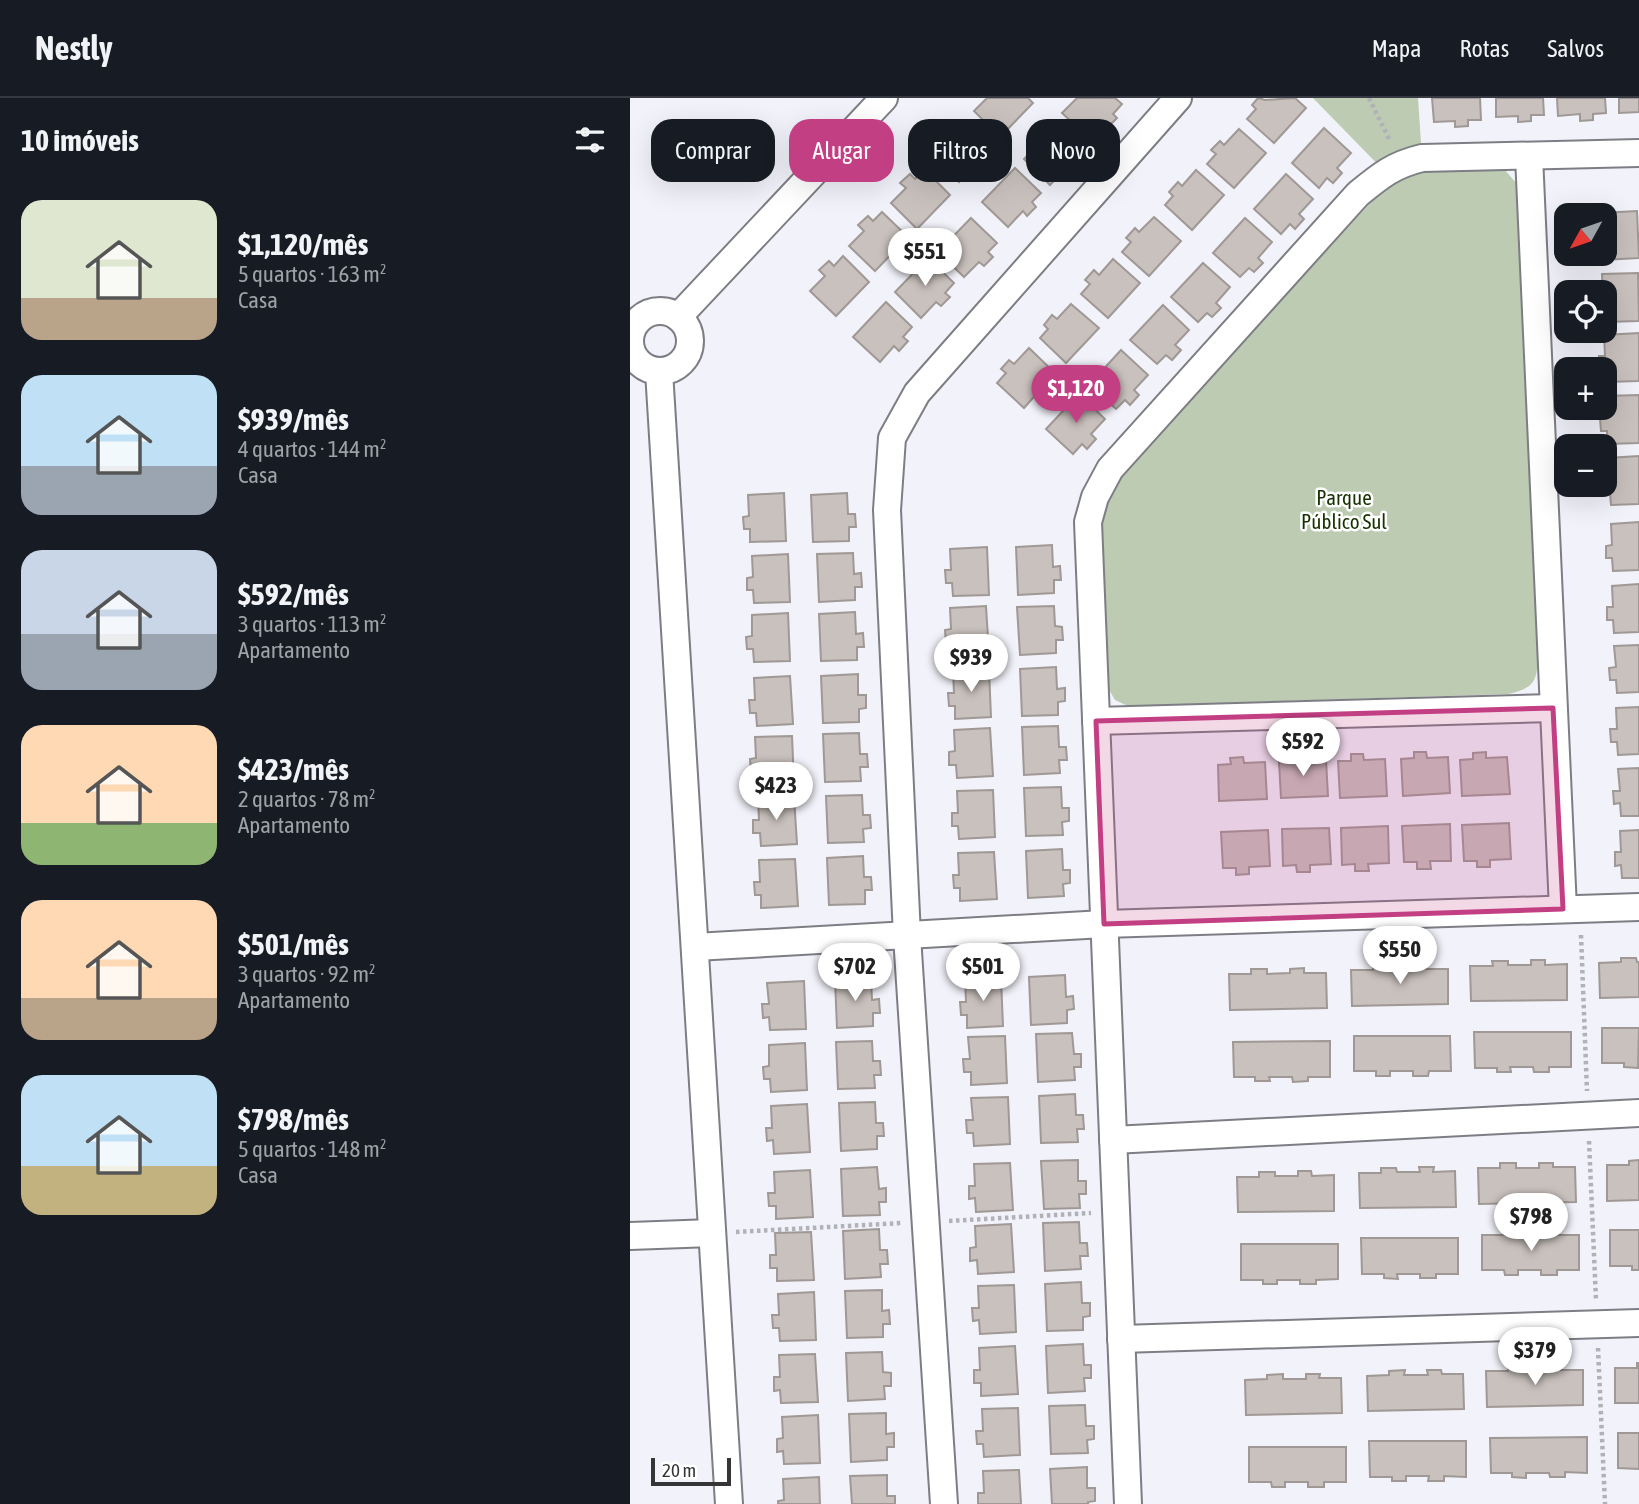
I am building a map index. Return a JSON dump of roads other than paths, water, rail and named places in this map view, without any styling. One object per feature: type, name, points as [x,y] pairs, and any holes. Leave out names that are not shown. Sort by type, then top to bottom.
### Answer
[{"type":"street","points":[[678,317],[884,98]]},
{"type":"street","points":[[944,1504],[907,936],[887,510],[892,438],[917,393],[1178,98]]},
{"type":"street","points":[[1128,1504],[1088,522],[1095,496],[1110,469],[1358,194],[1386,171],[1400,163],[1422,158],[1639,153]]},
{"type":"street","points":[[1530,156],[1553,708],[1571,909]]},
{"type":"street","points":[[660,310],[678,317],[689,332],[689,351],[677,366],[659,371],[642,365],[630,349],[631,331],[642,316],[660,310]]},
{"type":"street","points":[[659,371],[729,1504]]},
{"type":"street","points":[[1096,721],[1553,708]]},
{"type":"street","points":[[695,947],[1104,923],[1639,907]]},
{"type":"street","points":[[1113,1140],[1639,1113]]},
{"type":"street","points":[[630,1236],[712,1233]]},
{"type":"street","points":[[1121,1339],[1639,1323]]},
{"type":"park label","name":"Parque Público Sul","points":[[1344,510]]}]
